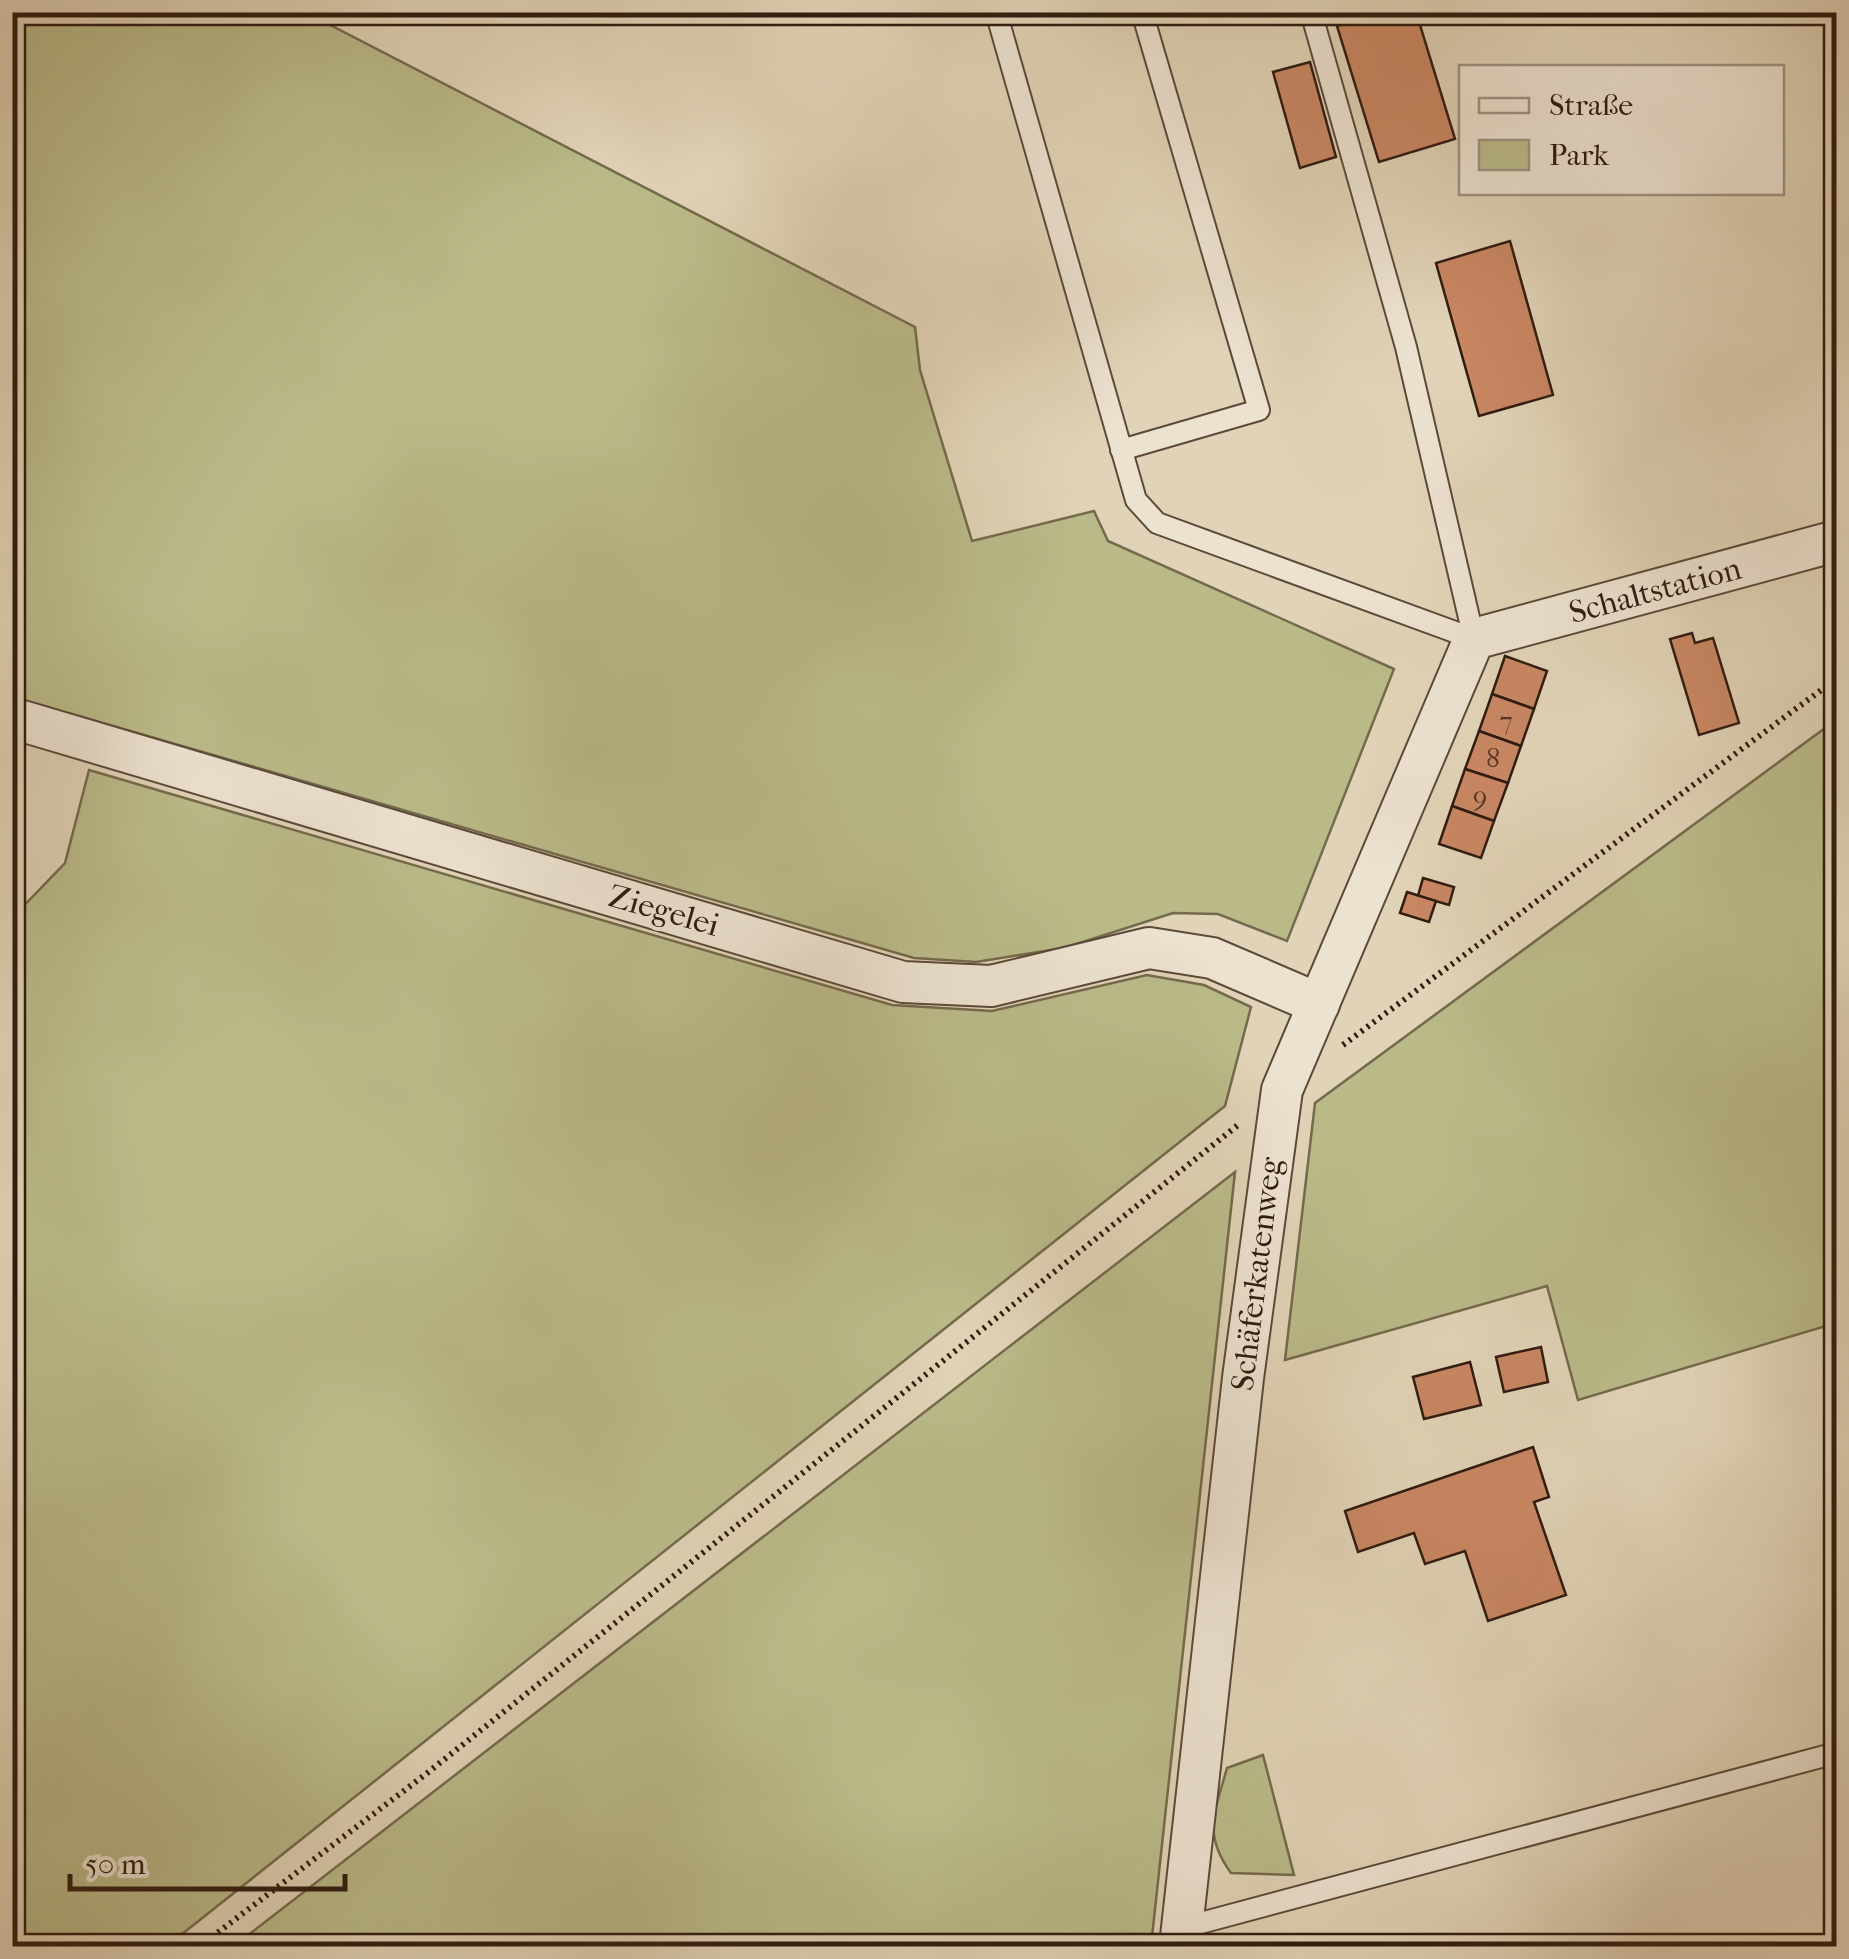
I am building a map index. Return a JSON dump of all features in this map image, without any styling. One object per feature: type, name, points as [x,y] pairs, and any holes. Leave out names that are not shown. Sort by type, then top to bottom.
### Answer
[{"type":"street","name":"Schaltstation","points":[[1474,638],[1836,542]]},
{"type":"street","name":"Schäferkatenweg","points":[[1181,1937],[1242,1378],[1282,1090],[1474,638]]},
{"type":"street","name":"Ziegelei","points":[[12,718],[903,982],[992,986],[1148,948],[1212,958],[1319,1004]]},
{"type":"lane","points":[[996,12],[1136,500],[1158,523],[1474,638]]},
{"type":"lane","points":[[1121,450],[1258,410],[1142,12]]},
{"type":"lane","points":[[1311,12],[1406,347],[1474,638]]},
{"type":"lane","points":[[1181,1937],[1836,1753]]},
{"type":"path","points":[[1329,1055],[1836,679]]},
{"type":"path","points":[[200,1946],[426,1774],[1282,1090]]},
{"type":"green space","points":[[12,13],[307,13],[915,327],[920,370],[972,541],[1094,511],[1108,541],[1394,669],[1287,941],[1218,914],[1173,913],[1064,948],[976,962],[914,958],[13,697]]},
{"type":"green space","points":[[1836,720],[1836,1323],[1578,1400],[1547,1286],[1285,1360],[1315,1103]]},
{"type":"green space","points":[[89,770],[892,1005],[992,1011],[1147,975],[1204,985],[1251,1007],[1225,1106],[167,1946],[13,1946],[13,917],[65,863]]},
{"type":"green space","points":[[1235,1172],[1151,1946],[234,1946]]},
{"type":"green space","points":[[1263,1755],[1294,1875],[1231,1873],[1216,1846],[1215,1810],[1227,1768]]},
{"type":"building","points":[[1331,12],[1365,12],[1334,23]]},
{"type":"building","points":[[1380,12],[1416,12],[1455,139],[1379,162],[1337,26]]},
{"type":"building","points":[[1310,62],[1336,157],[1300,168],[1273,72]]},
{"type":"building","points":[[1510,241],[1553,395],[1479,416],[1436,263]]},
{"type":"building","points":[[1692,633],[1695,643],[1713,638],[1739,723],[1699,735],[1670,639]]},
{"type":"building","points":[[1505,656],[1547,671],[1534,709],[1492,694]]},
{"type":"building","points":[[1492,694],[1534,709],[1521,746],[1479,731]]},
{"type":"building","points":[[1479,731],[1521,746],[1508,783],[1465,769]]},
{"type":"building","points":[[1465,769],[1508,783],[1494,821],[1452,806]]},
{"type":"building","points":[[1452,806],[1494,821],[1481,858],[1439,844]]},
{"type":"building","points":[[1423,878],[1454,887],[1449,905],[1418,896]]},
{"type":"building","points":[[1407,892],[1436,901],[1429,922],[1400,913]]},
{"type":"building","points":[[1541,1347],[1548,1382],[1504,1392],[1496,1357]]},
{"type":"building","points":[[1470,1362],[1481,1405],[1424,1419],[1413,1377]]},
{"type":"building","points":[[1533,1447],[1549,1497],[1534,1502],[1566,1595],[1488,1621],[1465,1551],[1425,1564],[1414,1533],[1358,1552],[1345,1511]]}]
